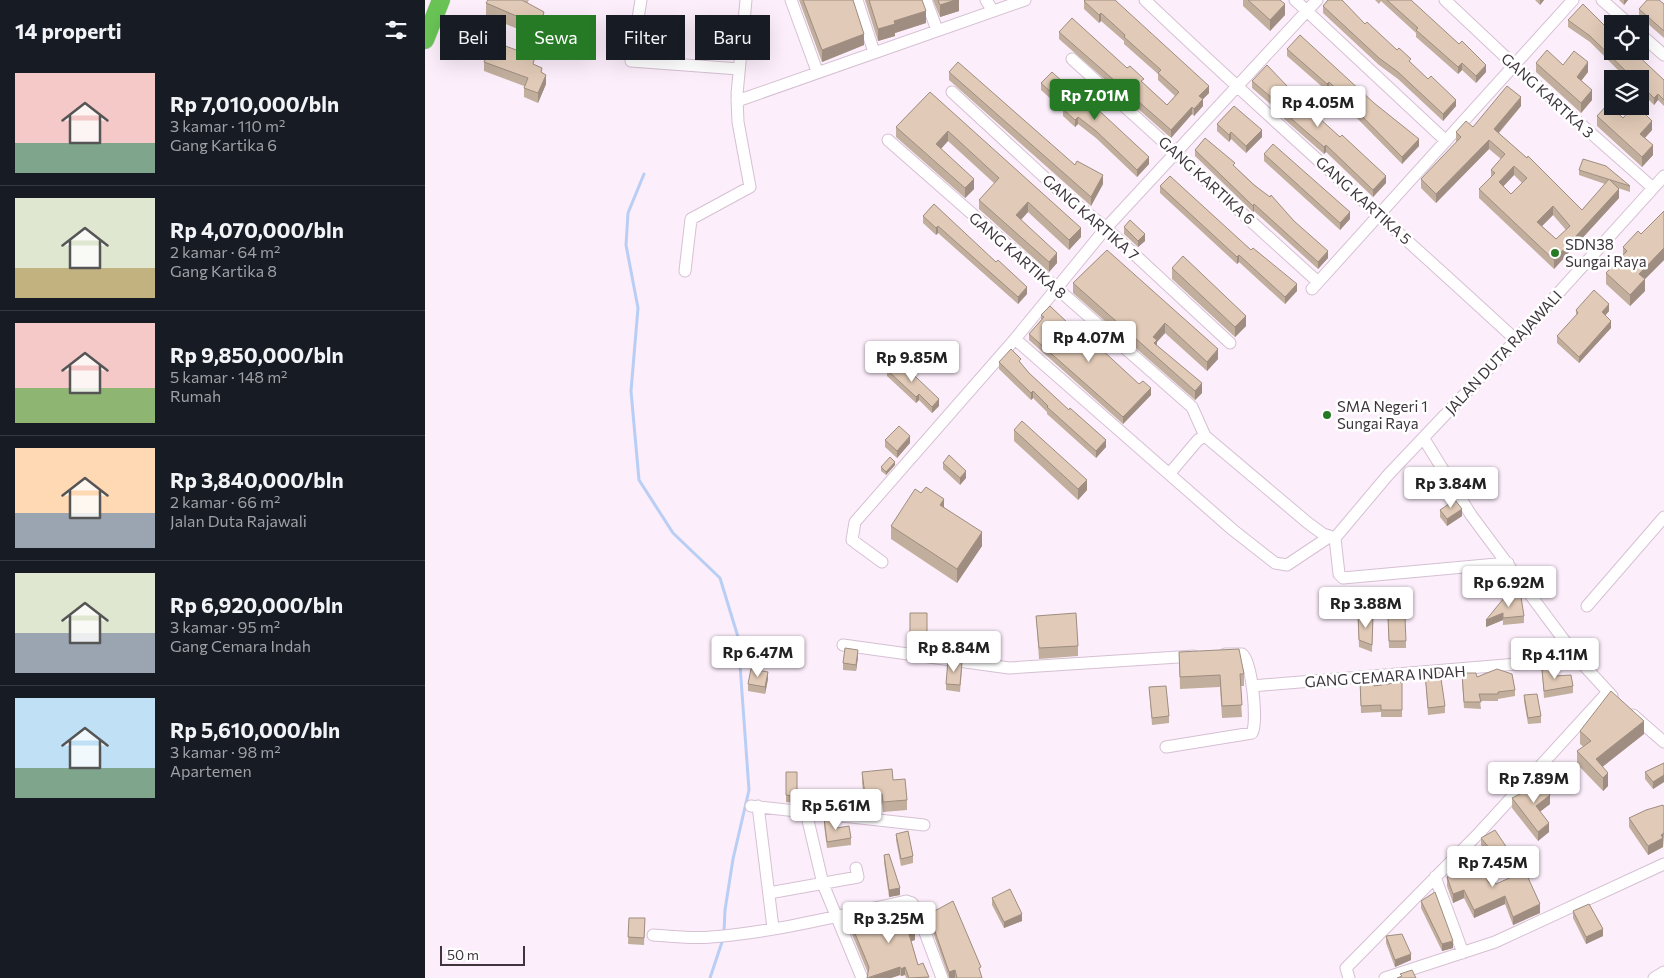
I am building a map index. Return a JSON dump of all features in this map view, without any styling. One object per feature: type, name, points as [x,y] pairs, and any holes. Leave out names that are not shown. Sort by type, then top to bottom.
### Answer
[{"type":"highway","points":[[425,40],[441,0]]},
{"type":"street","points":[[641,0],[631,61],[739,69]]},
{"type":"street","points":[[685,271],[691,219],[750,187],[738,122],[737,98],[746,0]]},
{"type":"street","points":[[791,0],[817,71]]},
{"type":"street","points":[[857,0],[874,52]]},
{"type":"street","points":[[926,0],[937,30]]},
{"type":"street","points":[[986,0],[993,11]]},
{"type":"street","points":[[737,98],[745,99],[817,71],[1025,0]]},
{"type":"street","name":"GANG KARTIKA 5","points":[[1145,0],[1237,89],[1379,213],[1516,340]]},
{"type":"street","points":[[1295,0],[1308,10],[1446,141]]},
{"type":"street","points":[[883,562],[852,540],[855,522],[1015,339],[1106,228],[1176,151],[1237,89],[1317,0]]},
{"type":"street","name":"GANG KARTKA 3","points":[[1445,0],[1513,65],[1653,188]]},
{"type":"street","points":[[1379,213],[1573,0]]},
{"type":"street","points":[[1602,0],[1619,15]]},
{"type":"street","points":[[1649,42],[1664,56]]},
{"type":"street","name":"GANG KARTIKA 6","points":[[1072,59],[1176,151],[1315,285],[1379,213]]},
{"type":"street","name":"GANG KARTIKA 7","points":[[951,92],[1055,187],[1106,228],[1230,343]]},
{"type":"street","name":"GANG KARTIKA 8","points":[[888,140],[1191,407],[1205,436],[1281,500],[1332,538]]},
{"type":"street","name":"JALAN DUTA RAJAWALI","points":[[1015,339],[1233,530],[1275,563],[1287,565],[1332,538],[1516,340],[1664,176]]},
{"type":"street","points":[[1170,473],[1198,440],[1205,436]]},
{"type":"street","points":[[1424,440],[1455,494],[1578,659],[1607,693],[1664,742]]},
{"type":"street","points":[[1587,606],[1664,516]]},
{"type":"street","points":[[1332,538],[1339,574],[1343,578],[1508,563]]},
{"type":"street","points":[[843,646],[1009,668],[1239,653],[1245,655],[1249,663],[1252,686],[1254,730],[1252,733],[1166,747]]},
{"type":"street","name":"GANG CEMARA INDAH","points":[[1252,686],[1578,659]]},
{"type":"street","points":[[1349,978],[1346,968],[1548,760],[1607,693]]},
{"type":"street","points":[[773,928],[754,806],[924,825]]},
{"type":"street","points":[[806,812],[823,884],[862,978]]},
{"type":"street","points":[[1385,978],[1463,953],[1539,922],[1664,864]]},
{"type":"street","points":[[769,893],[858,876],[856,868]]},
{"type":"street","points":[[1435,877],[1463,953]]},
{"type":"street","points":[[653,935],[724,935],[773,928],[906,901],[911,903],[917,911],[942,978]]},
{"type":"street","points":[[1654,978],[1664,972]]},
{"type":"building","points":[[488,0],[522,0],[544,12],[543,15],[516,16],[486,3]]},
{"type":"building","points":[[803,0],[853,0],[864,34],[822,50]]},
{"type":"building","points":[[869,0],[922,0],[926,11],[894,21],[895,24],[878,29]]},
{"type":"building","points":[[938,0],[955,0],[940,5]]},
{"type":"building","points":[[1085,0],[1115,0],[1209,86],[1199,96],[1203,99],[1194,109],[1192,107],[1171,130],[1059,32],[1072,18],[1127,68],[1130,66],[1144,79],[1141,81],[1167,105],[1179,92],[1158,73],[1161,70],[1124,37],[1125,35],[1101,13],[1099,15]]},
{"type":"building","points":[[1248,0],[1280,0],[1285,4],[1270,20]]},
{"type":"building","points":[[1328,0],[1342,0],[1365,24],[1367,22],[1397,50],[1399,48],[1411,59],[1409,61],[1428,79],[1431,76],[1456,100],[1443,114],[1323,6]]},
{"type":"building","points":[[1387,0],[1411,0],[1459,44],[1462,41],[1486,65],[1476,76],[1462,63],[1458,67],[1416,30],[1418,28]]},
{"type":"building","points":[[1647,0],[1659,0],[1664,4],[1664,31],[1649,18],[1649,15],[1646,15],[1639,9]]},
{"type":"building","points":[[1583,4],[1604,25],[1604,50],[1590,36],[1568,20]]},
{"type":"building","points":[[1300,35],[1374,103],[1419,139],[1402,157],[1351,105],[1352,103],[1287,49]]},
{"type":"building","points":[[506,46],[516,50],[516,60],[534,60],[533,64],[542,68],[541,72],[546,75],[538,93],[524,88],[528,78],[484,62],[485,60],[506,60]]},
{"type":"building","points":[[1547,50],[1563,65],[1574,51],[1588,62],[1577,77],[1592,90],[1581,103],[1536,63]]},
{"type":"building","points":[[1615,60],[1643,60],[1664,80],[1664,100],[1658,94],[1654,98],[1649,93],[1649,70],[1625,70]]},
{"type":"building","points":[[958,62],[1075,165],[1077,161],[1103,175],[1091,197],[949,72]]},
{"type":"building","points":[[1267,65],[1308,108],[1340,137],[1342,135],[1386,176],[1373,190],[1326,145],[1324,147],[1295,122],[1284,112],[1286,110],[1252,81]]},
{"type":"building","points":[[1052,72],[1077,95],[1079,92],[1149,157],[1137,170],[1096,131],[1078,117],[1075,120],[1063,109],[1066,106],[1041,83]]},
{"type":"building","points":[[1507,86],[1521,97],[1494,129],[1527,158],[1528,156],[1582,210],[1609,179],[1619,189],[1554,260],[1479,189],[1495,173],[1491,170],[1505,154],[1489,140],[1436,194],[1421,179],[1461,137],[1456,132],[1466,121],[1473,127]],"holes":[[[1514,166],[1527,178],[1511,194],[1499,182]],[[1553,206],[1570,226],[1556,239],[1537,222]]]},
{"type":"building","points":[[930,92],[1081,228],[1069,240],[1028,202],[1016,215],[1057,253],[1049,262],[979,200],[999,178],[948,131],[936,144],[974,179],[965,188],[896,127]]},
{"type":"building","points":[[1234,106],[1262,130],[1246,146],[1231,132],[1229,135],[1217,124]]},
{"type":"building","points":[[1604,108],[1604,115],[1620,115],[1623,118],[1626,115],[1646,115],[1652,121],[1640,134],[1653,145],[1642,157],[1597,116]]},
{"type":"building","points":[[1205,138],[1235,163],[1233,165],[1254,185],[1270,197],[1271,195],[1294,221],[1328,251],[1318,262],[1254,204],[1253,206],[1195,150]]},
{"type":"building","points":[[1273,144],[1350,212],[1340,223],[1264,154]]},
{"type":"building","points":[[1583,159],[1606,166],[1630,186],[1579,170]]},
{"type":"building","points":[[1170,176],[1251,250],[1253,248],[1297,284],[1285,297],[1239,255],[1237,257],[1160,186]]},
{"type":"building","points":[[934,204],[996,262],[998,260],[1027,287],[1018,297],[938,226],[936,228],[923,216]]},
{"type":"building","points":[[1664,211],[1664,248],[1639,274],[1645,279],[1630,295],[1606,273],[1627,251],[1623,247],[1638,231],[1641,234]]},
{"type":"building","points":[[1130,220],[1145,234],[1138,241],[1124,227]]},
{"type":"building","points":[[1107,250],[1218,349],[1207,362],[1165,323],[1153,337],[1157,340],[1154,343],[1202,383],[1195,391],[1073,283]]},
{"type":"building","points":[[1183,256],[1246,316],[1235,327],[1172,268]]},
{"type":"building","points":[[1594,290],[1609,304],[1602,312],[1611,321],[1579,357],[1557,336],[1578,313],[1576,310]]},
{"type":"building","points":[[1050,306],[1088,342],[1100,348],[1139,384],[1143,381],[1151,388],[1123,417],[1029,334],[1044,317],[1041,315]]},
{"type":"building","points":[[893,343],[901,350],[895,357],[886,350]]},
{"type":"building","points":[[1011,349],[1021,359],[1019,361],[1029,373],[1069,410],[1070,408],[1106,440],[1096,451],[1047,407],[1033,391],[1031,393],[999,362]]},
{"type":"building","points":[[897,359],[939,399],[932,407],[919,394],[916,397],[887,370]]},
{"type":"building","points":[[1022,421],[1087,480],[1078,489],[1014,430]]},
{"type":"building","points":[[899,426],[910,436],[897,451],[885,440]]},
{"type":"building","points":[[949,455],[966,471],[960,478],[943,463]]},
{"type":"building","points":[[890,457],[895,462],[886,472],[881,467]]},
{"type":"building","points":[[926,487],[944,499],[940,505],[982,532],[957,569],[891,526],[915,489],[921,493]]},
{"type":"building","points":[[1455,500],[1462,509],[1447,519],[1440,510]]},
{"type":"building","points":[[1521,597],[1524,616],[1503,618],[1503,613],[1486,620],[1504,598]]},
{"type":"building","points":[[910,613],[927,613],[927,639],[910,639]]},
{"type":"building","points":[[1076,613],[1078,646],[1039,648],[1036,616]]},
{"type":"building","points":[[1358,615],[1373,616],[1372,645],[1359,640]]},
{"type":"building","points":[[1388,617],[1405,618],[1406,641],[1389,641]]},
{"type":"building","points":[[845,648],[858,650],[856,665],[843,663]]},
{"type":"building","points":[[1239,649],[1244,674],[1240,674],[1242,705],[1222,706],[1220,675],[1180,677],[1179,652]]},
{"type":"building","points":[[948,660],[962,662],[960,685],[946,684]]},
{"type":"building","points":[[1553,667],[1555,676],[1571,675],[1573,686],[1544,691],[1542,670]]},
{"type":"building","points":[[751,669],[768,672],[765,687],[748,684]]},
{"type":"building","points":[[1497,669],[1512,674],[1515,690],[1498,692],[1498,694],[1479,694],[1481,702],[1464,702],[1462,673],[1476,673],[1477,677]]},
{"type":"building","points":[[1440,672],[1445,706],[1428,708],[1425,673]]},
{"type":"building","points":[[1360,680],[1374,680],[1374,686],[1402,682],[1402,710],[1381,710],[1381,705],[1361,706]]},
{"type":"building","points":[[1166,686],[1169,716],[1152,718],[1149,687]]},
{"type":"building","points":[[1611,691],[1644,721],[1596,759],[1608,773],[1603,778],[1577,751],[1591,741],[1580,731]]},
{"type":"building","points":[[1537,694],[1541,716],[1528,718],[1524,695]]},
{"type":"building","points":[[1664,763],[1664,775],[1653,782],[1645,772]]},
{"type":"building","points":[[892,769],[893,780],[905,779],[907,800],[883,802],[882,794],[865,795],[862,772]]},
{"type":"building","points":[[786,772],[797,772],[797,797],[786,795]]},
{"type":"building","points":[[1542,779],[1550,795],[1536,806],[1549,823],[1538,832],[1512,798],[1528,790],[1525,787]]},
{"type":"building","points":[[1663,805],[1664,833],[1661,835],[1663,838],[1648,846],[1629,818]]},
{"type":"building","points":[[836,817],[837,828],[849,826],[851,838],[827,842],[824,818]]},
{"type":"building","points":[[1495,830],[1509,851],[1500,861],[1481,838]]},
{"type":"building","points":[[908,831],[913,856],[901,859],[896,834]]},
{"type":"building","points":[[889,854],[900,888],[889,890],[884,855]]},
{"type":"building","points":[[1474,854],[1489,883],[1494,880],[1496,884],[1525,871],[1540,904],[1513,917],[1505,896],[1474,910],[1464,890],[1453,894],[1447,877],[1468,867],[1463,860]]},
{"type":"building","points":[[1010,889],[1022,914],[1004,922],[992,898]]},
{"type":"building","points":[[1435,892],[1453,941],[1442,944],[1421,901]]},
{"type":"building","points":[[953,901],[981,967],[979,968],[982,978],[957,978],[955,970],[949,972],[929,914]]},
{"type":"building","points":[[1589,904],[1603,929],[1586,937],[1573,911]]},
{"type":"building","points":[[907,909],[915,932],[909,934],[918,965],[923,963],[929,977],[909,978],[905,967],[901,969],[900,967],[867,978],[869,967],[851,924]]},
{"type":"building","points":[[629,918],[645,918],[644,938],[628,937]]},
{"type":"building","points":[[1402,934],[1411,954],[1395,960],[1386,936]]},
{"type":"building","points":[[1412,970],[1416,978],[1397,978],[1402,976],[1400,974]]},
{"type":"waterway","points":[[644,174],[628,213],[626,245],[638,308],[631,391],[639,480],[673,533],[720,578],[738,637],[749,790],[733,859],[725,910],[724,932]]},
{"type":"waterway","points":[[710,978],[723,939]]},
{"type":"place","name":"SDN38 Sungai Raya","points":[[1555,253]]},
{"type":"place","name":"SMA Negeri 1 Sungai Raya","points":[[1327,415]]}]
